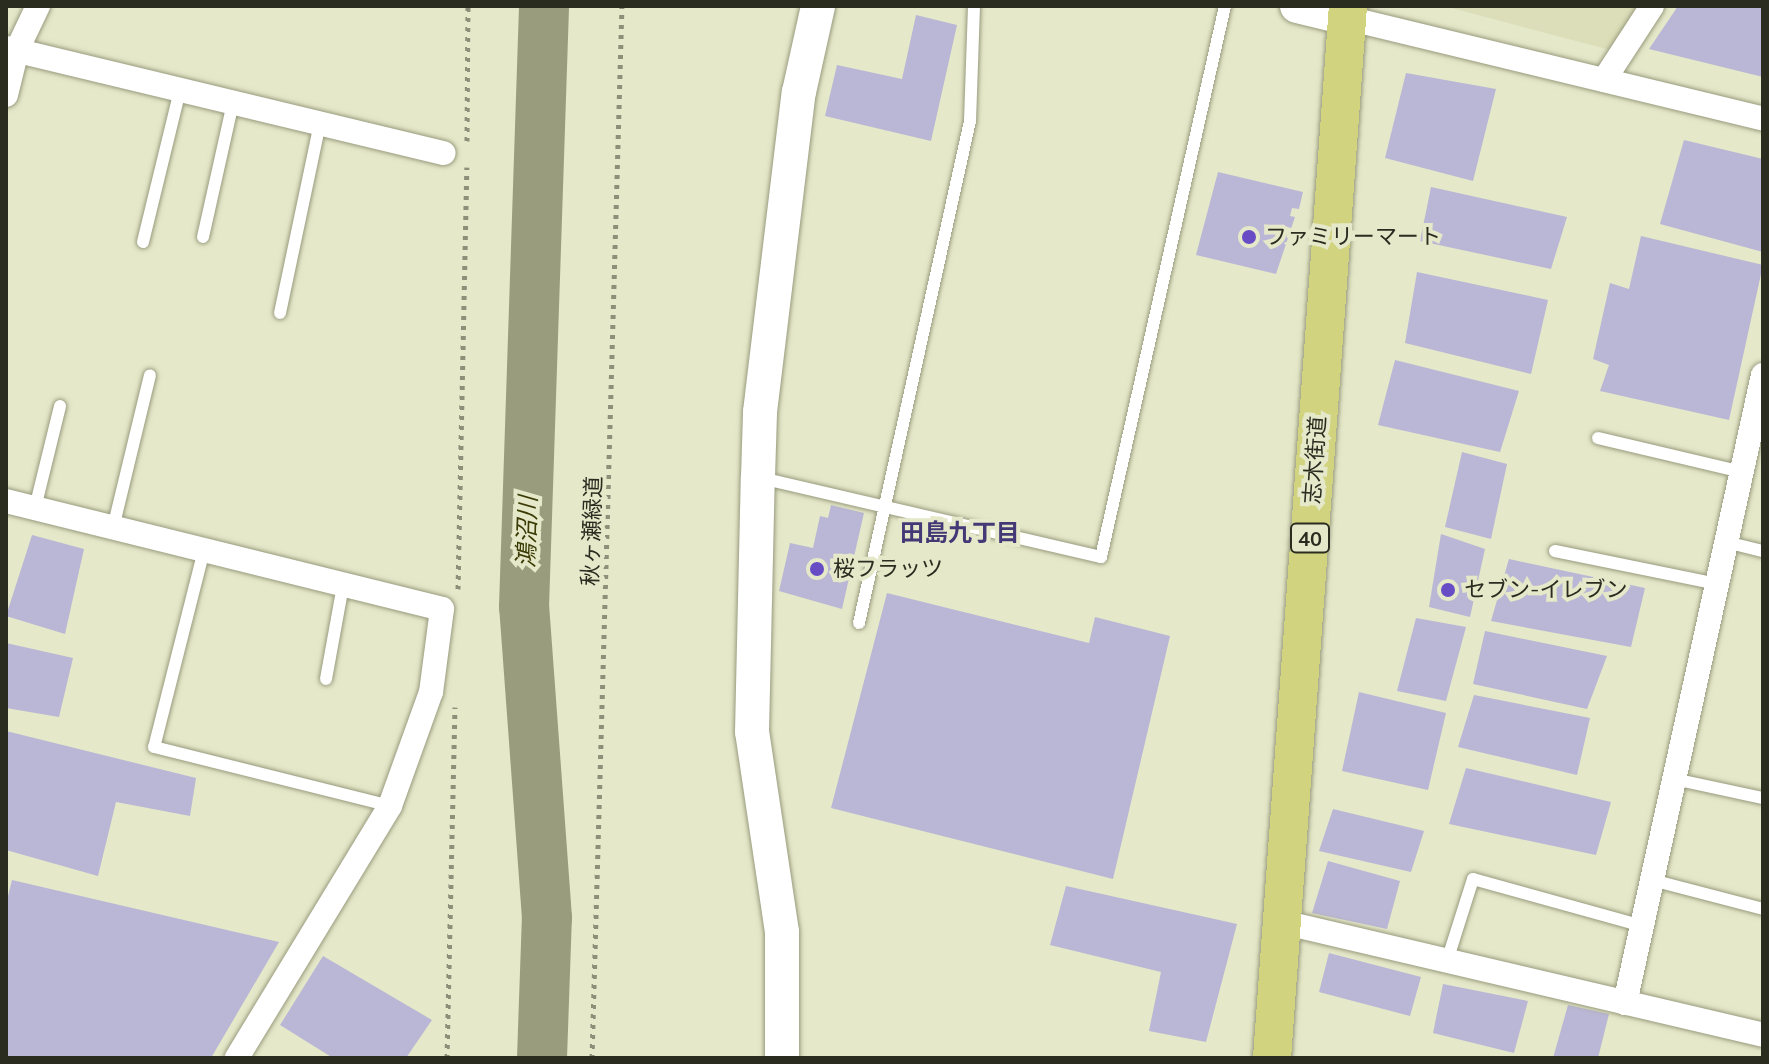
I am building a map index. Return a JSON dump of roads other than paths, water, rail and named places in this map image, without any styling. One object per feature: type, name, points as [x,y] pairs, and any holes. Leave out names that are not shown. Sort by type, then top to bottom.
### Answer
[{"type":"main road","name":"志木街道","points":[[1272,1058],[1347,12]]},
{"type":"street","points":[[6,95],[11,49],[38,6]]},
{"type":"street","points":[[782,1058],[782,932],[752,732],[760,412],[799,92],[818,6]]},
{"type":"street","points":[[1297,6],[1347,12],[1763,119]]},
{"type":"street","points":[[1604,80],[1652,6]]},
{"type":"street","points":[[11,49],[233,103],[459,152]]},
{"type":"street","points":[[1625,1003],[1763,375]]},
{"type":"street","points":[[6,501],[442,609],[431,692],[390,806],[237,1058]]},
{"type":"street","points":[[1282,922],[1763,1035]]},
{"type":"lane","points":[[859,623],[970,121],[974,6]]},
{"type":"lane","points":[[758,477],[1101,557],[1225,6]]},
{"type":"lane","points":[[143,242],[180,90]]},
{"type":"lane","points":[[203,237],[233,103]]},
{"type":"lane","points":[[280,313],[320,123]]},
{"type":"lane","points":[[113,528],[150,375]]},
{"type":"lane","points":[[35,508],[60,406]]},
{"type":"lane","points":[[1598,438],[1742,472]]},
{"type":"lane","points":[[1726,542],[1763,551]]},
{"type":"lane","points":[[204,550],[154,747],[390,806]]},
{"type":"lane","points":[[1555,551],[1717,584]]},
{"type":"lane","points":[[326,679],[343,585]]},
{"type":"lane","points":[[1674,779],[1763,798]]},
{"type":"lane","points":[[1447,961],[1473,879],[1642,926]]},
{"type":"lane","points":[[1652,880],[1763,909]]},
{"type":"waterway","name":"鴻沼川","points":[[542,1058],[547,918],[524,607],[544,6]]},
{"type":"place","name":"ファミリーマート","points":[[1249,237]]},
{"type":"place","name":"桜フラッツ","points":[[817,569]]},
{"type":"place","name":"セブン-イレブン","points":[[1448,590]]},
{"type":"district","name":"田島九丁目","points":[[960,533]]}]
